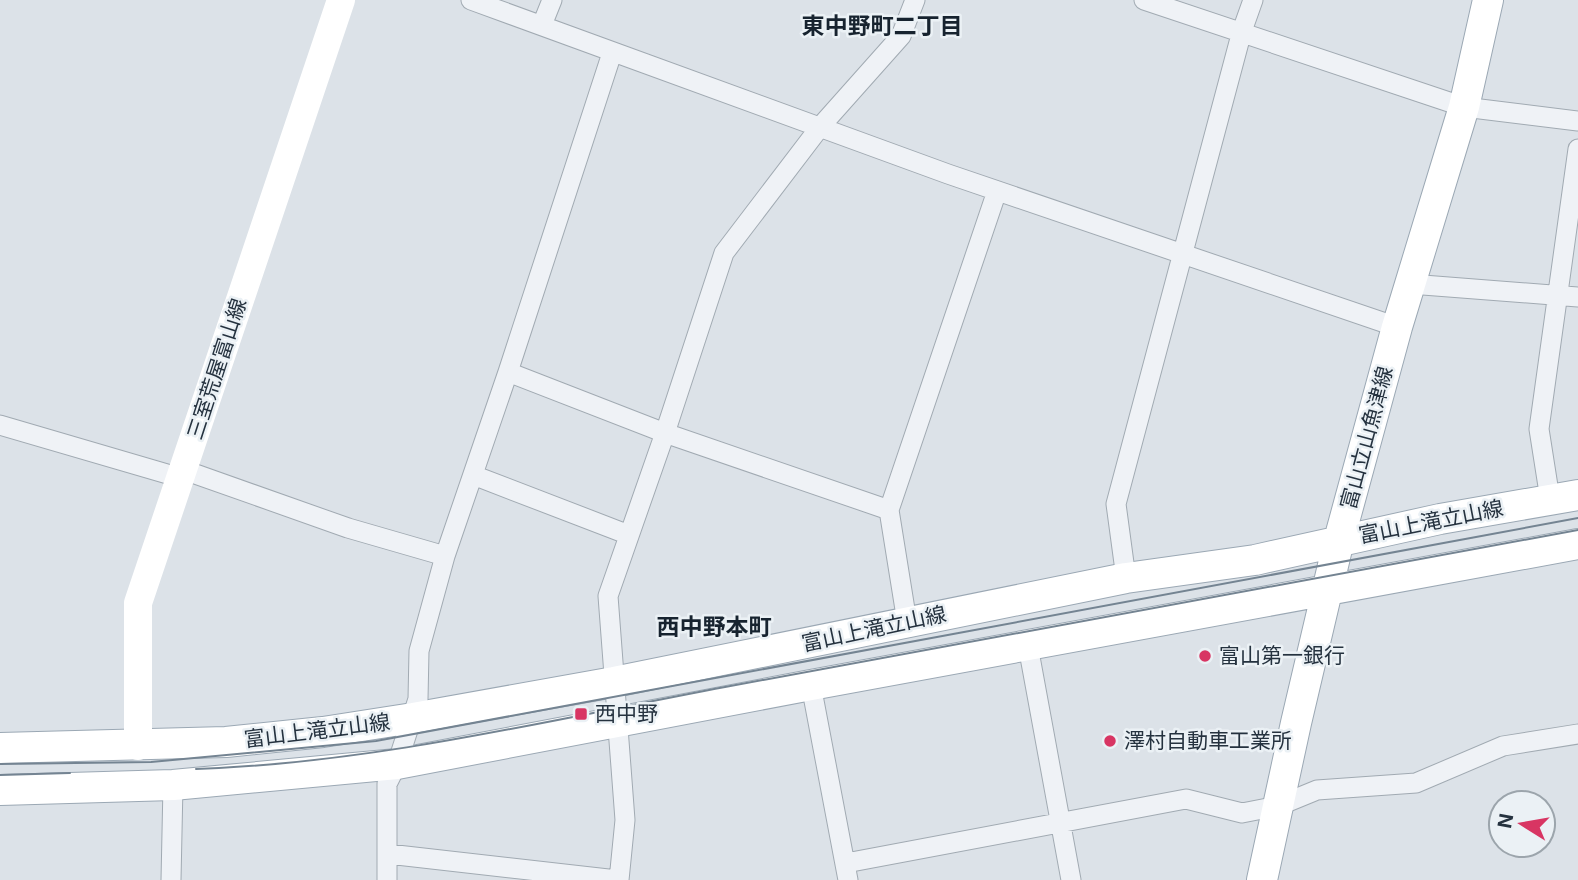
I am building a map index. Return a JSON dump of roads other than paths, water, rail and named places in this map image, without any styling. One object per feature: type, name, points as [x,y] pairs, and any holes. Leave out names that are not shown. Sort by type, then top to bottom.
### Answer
[{"type":"main road","name":"三室荒屋富山線","points":[[138,746],[138,603],[341,0]]},
{"type":"main road","name":"富山立山魚津線","points":[[1262,880],[1339,540],[1397,327],[1464,107],[1488,0]]},
{"type":"main road","name":"富山上滝立山線","points":[[0,748],[226,742],[323,732],[412,718],[614,682],[1126,578],[1255,560],[1339,540],[1564,497]]},
{"type":"main road","name":"富山上滝立山線","points":[[0,790],[173,785],[397,764],[1578,544]]},
{"type":"street","points":[[471,0],[997,191],[1397,327]]},
{"type":"street","points":[[542,25],[551,0]]},
{"type":"street","points":[[388,855],[618,880],[625,820],[608,596],[724,253],[820,127],[901,36],[915,0]]},
{"type":"street","points":[[1144,0],[1464,107],[1578,121]]},
{"type":"street","points":[[1126,578],[1116,504],[1242,31],[1253,0]]},
{"type":"street","points":[[387,880],[387,784],[397,764],[418,699],[419,651],[445,556],[612,53]]},
{"type":"street","points":[[1564,497],[1539,429],[1578,149]]},
{"type":"street","points":[[907,622],[889,510],[997,191]]},
{"type":"street","points":[[1410,284],[1578,297]]},
{"type":"street","points":[[508,372],[665,433],[889,510]]},
{"type":"street","points":[[0,425],[183,474],[348,528],[445,556]]},
{"type":"street","points":[[473,475],[629,535]]},
{"type":"street","points":[[1028,646],[1071,880]]},
{"type":"street","points":[[811,685],[847,872],[1060,823],[1186,799],[1242,813],[1278,806],[1317,790],[1416,783],[1503,746],[1578,734]]},
{"type":"street","points":[[171,880],[173,785]]},
{"type":"tram line","points":[[0,764],[151,762],[376,741],[1578,518]]},
{"type":"tram line","points":[[196,769],[329,758],[462,738],[1045,627],[1578,530]]},
{"type":"tram line","points":[[0,775],[70,773]]},
{"type":"place","name":"富山第一銀行","points":[[1205,656]]},
{"type":"place","name":"西中野","points":[[581,714]]},
{"type":"place","name":"澤村自動車工業所","points":[[1110,741]]},
{"type":"district","name":"東中野町二丁目","points":[[882,26]]},
{"type":"district","name":"西中野本町","points":[[714,627]]}]
